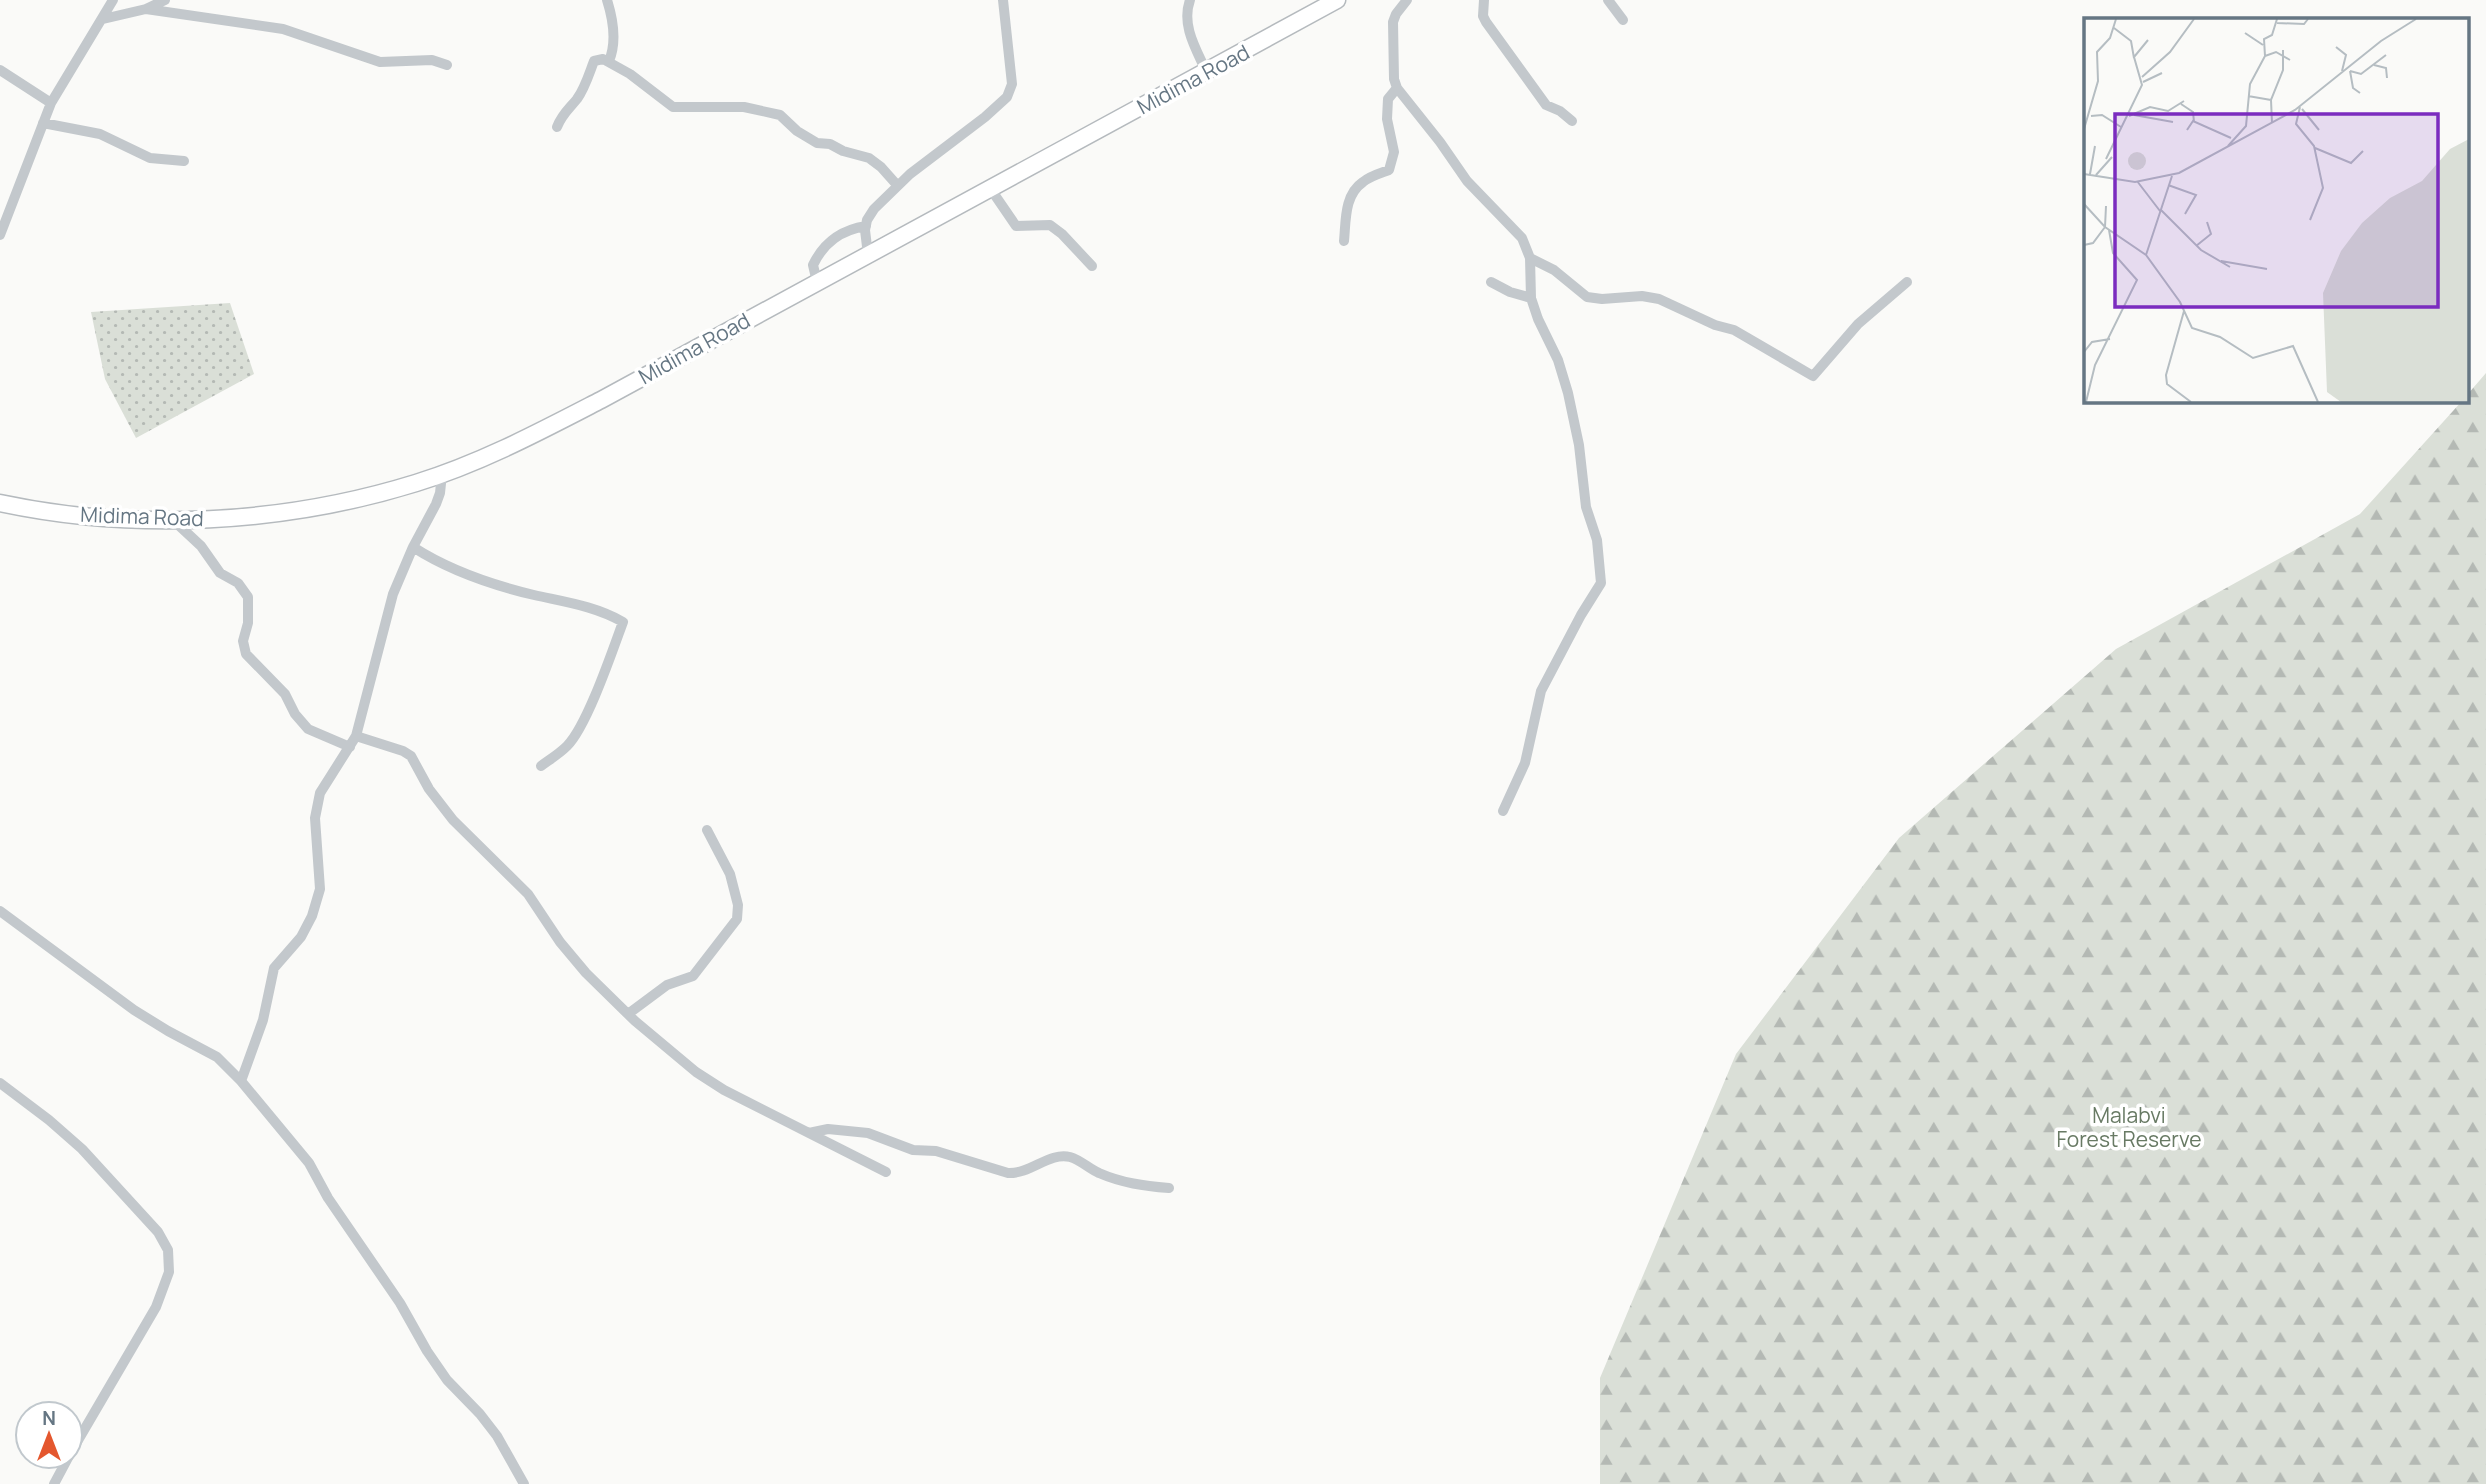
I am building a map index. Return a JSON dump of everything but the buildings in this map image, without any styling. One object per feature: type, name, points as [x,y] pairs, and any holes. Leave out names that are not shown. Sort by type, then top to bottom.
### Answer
[{"type":"main road","name":"Midima Road","points":[[0,503],[131,519],[255,516],[300,510],[396,489],[442,474],[492,455],[567,418],[1337,0]]},
{"type":"street","points":[[0,235],[51,103],[113,0]]},
{"type":"street","points":[[103,19],[146,9],[165,0]]},
{"type":"street","points":[[607,0],[614,27],[609,61]]},
{"type":"street","points":[[869,255],[866,226],[874,209],[897,186],[985,117],[1010,92],[1011,66],[1003,0]]},
{"type":"street","points":[[1190,0],[1186,10],[1189,31],[1206,71]]},
{"type":"street","points":[[1408,0],[1393,22],[1394,79],[1397,88],[1467,181],[1522,238],[1530,258],[1531,298],[1558,360],[1568,393],[1579,444],[1586,507],[1597,540],[1601,583],[1574,627],[1541,691],[1525,763],[1503,811]]},
{"type":"street","points":[[1484,0],[1483,16],[1486,22],[1535,91],[1546,105],[1560,111],[1572,121]]},
{"type":"street","points":[[1608,0],[1623,20]]},
{"type":"street","points":[[146,9],[283,29],[380,62],[432,60],[447,65]]},
{"type":"street","points":[[557,127],[561,115],[582,91],[594,61],[603,59],[645,84],[673,107],[744,107],[780,115],[797,131],[817,143],[830,144],[842,151],[869,158],[897,186]]},
{"type":"street","points":[[0,71],[51,103]]},
{"type":"street","points":[[1345,241],[1347,207],[1353,192],[1363,182],[1389,170],[1394,152],[1387,119],[1388,99],[1397,88]]},
{"type":"street","points":[[43,123],[100,134],[150,158],[184,161]]},
{"type":"street","points":[[990,188],[1016,226],[1050,225],[1092,266]]},
{"type":"street","points":[[817,282],[813,265],[824,246],[839,235],[866,226]]},
{"type":"street","points":[[1530,258],[1554,270],[1587,297],[1602,299],[1642,296],[1659,299],[1715,325],[1734,330],[1813,376],[1858,324],[1907,282]]},
{"type":"street","points":[[1491,282],[1510,292],[1531,298]]},
{"type":"street","points":[[241,1081],[263,1020],[274,968],[301,937],[318,899],[316,808],[326,782],[356,736],[393,594],[413,547],[436,504],[442,474]]},
{"type":"street","points":[[172,519],[201,546],[220,573],[238,583],[248,597],[248,623],[243,641],[246,654],[285,694],[308,729],[350,747]]},
{"type":"street","points":[[413,547],[471,577],[580,604],[623,622],[590,705],[573,738],[541,766]]},
{"type":"street","points":[[356,736],[411,756],[429,789],[448,814],[528,894],[560,942],[586,973],[665,1047],[716,1086],[758,1110],[886,1172]]},
{"type":"street","points":[[628,1014],[667,985],[693,976],[737,919],[738,905],[730,874],[707,830]]},
{"type":"street","points":[[0,911],[134,1010],[217,1058],[241,1081],[309,1163],[328,1198],[400,1303],[427,1351],[447,1380],[497,1436],[524,1484]]},
{"type":"street","points":[[0,1083],[82,1149],[159,1232],[168,1250],[169,1272],[156,1307],[84,1429]]},
{"type":"street","points":[[809,1133],[828,1129],[868,1133],[913,1150],[936,1151],[1008,1173],[1020,1174],[1054,1158],[1070,1157],[1125,1183],[1169,1188]]},
{"type":"green space","points":[[230,303],[254,374],[136,438],[105,379],[91,312]]},
{"type":"green space","name":"Malabvi Forest Reserve","points":[[2486,373],[2486,1484],[1600,1484],[1600,1378],[1736,1054],[1899,838],[2116,649],[2360,514],[2461,402],[2468,402],[2468,394]]}]
